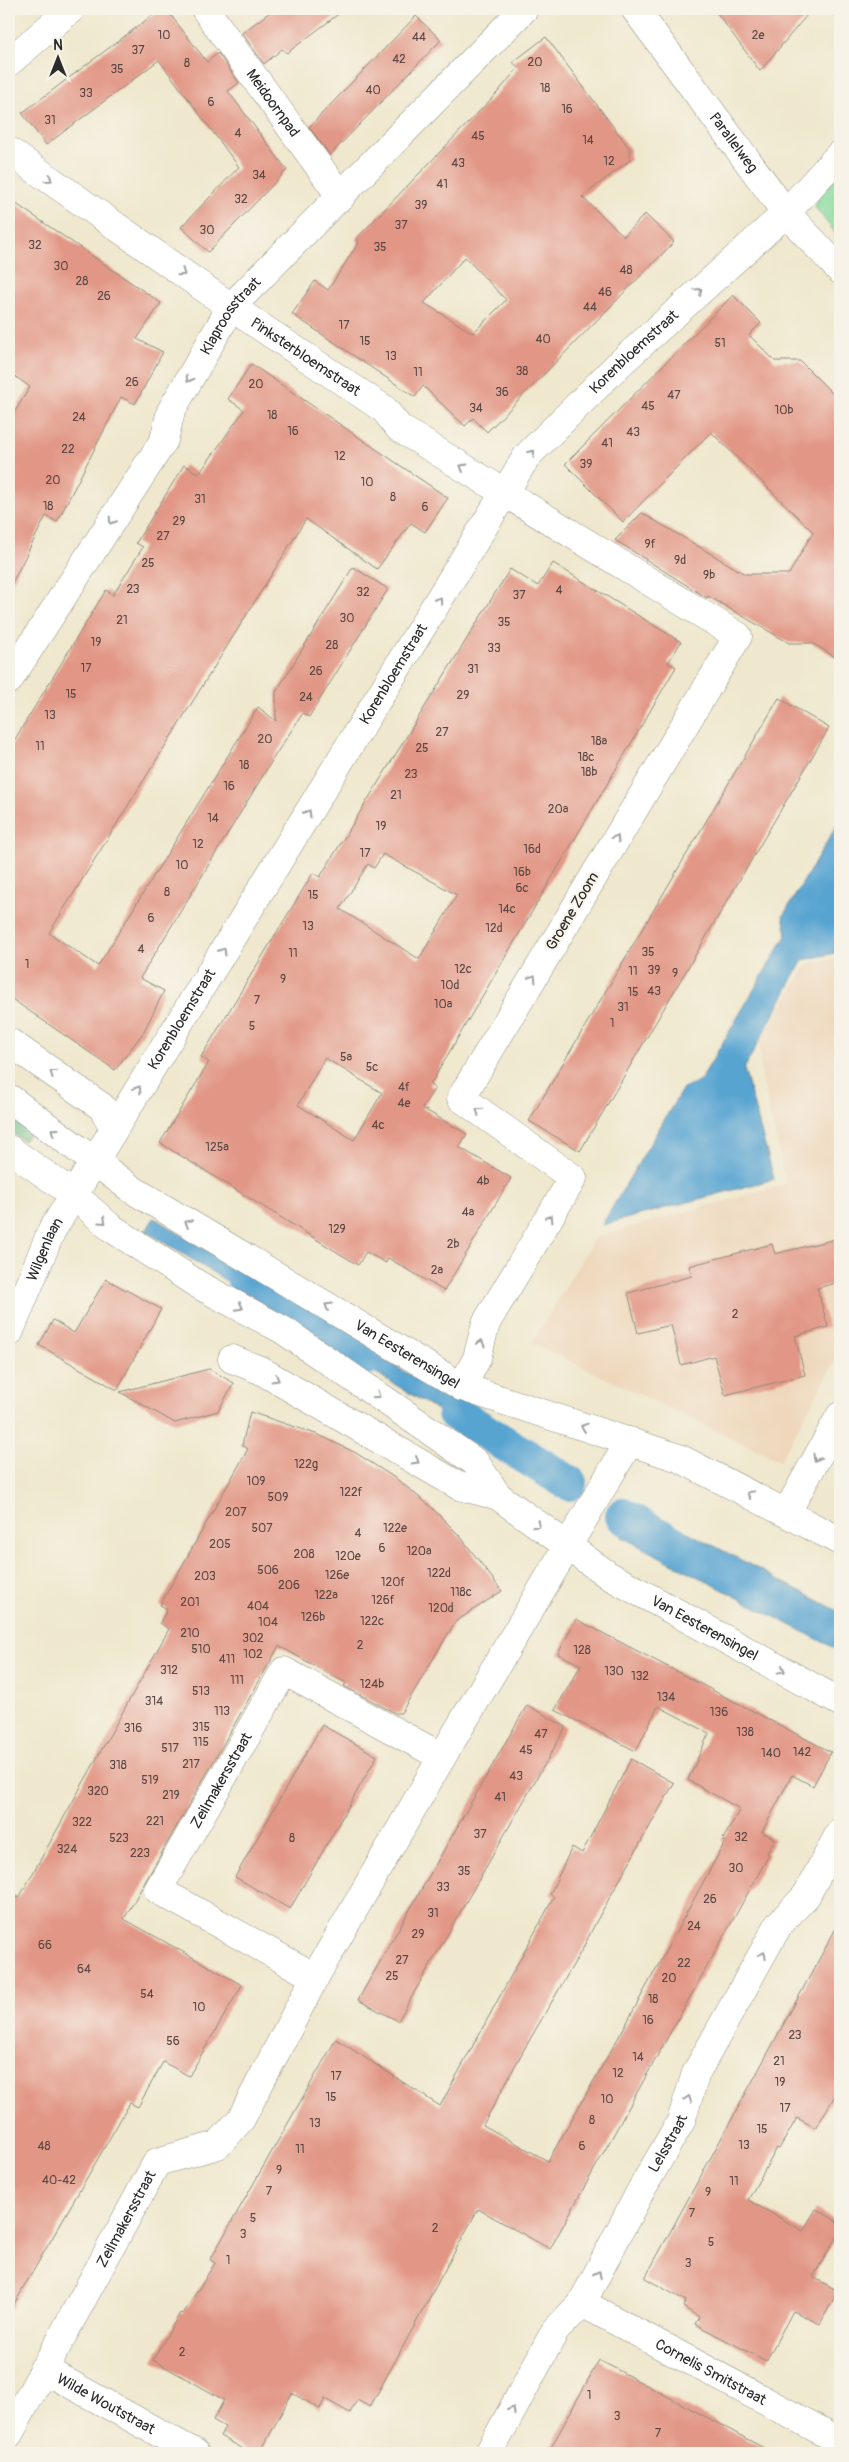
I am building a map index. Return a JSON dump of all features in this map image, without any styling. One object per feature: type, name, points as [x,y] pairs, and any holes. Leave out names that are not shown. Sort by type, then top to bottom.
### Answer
[{"type":"street","points":[[9,62],[71,9]]},
{"type":"street","name":"Meidoornpad","points":[[205,9],[341,197]]},
{"type":"street","name":"Klaproosstraat","points":[[9,680],[164,440],[171,411],[231,307],[524,9]]},
{"type":"street","name":"Parallelweg","points":[[635,9],[786,213],[840,270]]},
{"type":"street","name":"Pinksterbloemstraat","points":[[9,151],[231,307],[384,408],[399,428],[504,493]]},
{"type":"street","name":"Korenbloemstraat","points":[[73,1194],[527,456],[616,367],[786,213],[840,154]]},
{"type":"street","name":"Groene Zoom","points":[[462,1387],[477,1358],[486,1323],[574,1178],[460,1098],[738,636],[504,493]]},
{"type":"street","points":[[9,1042],[102,1107],[114,1128]]},
{"type":"street","name":"Van Eesterensingel","points":[[9,1098],[133,1190],[462,1387],[679,1458],[840,1541]]},
{"type":"street","name":"Van Eesterensingel","points":[[9,1149],[73,1194],[110,1228],[197,1284],[284,1330],[475,1462],[498,1496],[608,1575],[840,1702]]},
{"type":"street","name":"Wilgenlaan","points":[[9,1333],[51,1232],[73,1194]]},
{"type":"street","name":"Van Eesterensingel","points":[[232,1359],[260,1370],[459,1486],[498,1496]]},
{"type":"street","points":[[787,1512],[840,1416]]},
{"type":"street","name":"Zeilmakersstraat","points":[[9,2434],[157,2162],[218,2145],[241,2118],[315,1977],[442,1757],[630,1441]]},
{"type":"street","name":"Zeilmakersstraat","points":[[315,1977],[158,1890],[284,1671],[442,1757]]},
{"type":"street","name":"Lelsstraat","points":[[489,2453],[556,2331],[582,2303],[640,2192],[681,2121],[696,2073],[779,1924],[806,1896],[840,1832]]},
{"type":"street","name":"Cornelis Smitstraat","points":[[582,2303],[840,2441]]},
{"type":"street","name":"Wilde Woutstraat","points":[[43,2369],[195,2453]]},
{"type":"shaded area","points":[[840,957],[840,1353],[780,1461],[532,1343],[595,1237],[786,1184],[762,1078],[759,1044],[807,964]]},
{"type":"green space","points":[[840,174],[840,239],[815,207],[819,196]]},
{"type":"green space","points":[[9,1108],[36,1126],[24,1141],[9,1131]]},
{"type":"water","points":[[840,820],[840,952],[803,960],[744,1069],[774,1179],[602,1225],[683,1088],[700,1081],[787,934],[783,916]]},
{"type":"water","points":[[154,1218],[291,1303],[283,1316],[146,1231]]},
{"type":"water","points":[[327,1325],[503,1431],[494,1445],[319,1338]]},
{"type":"water","points":[[640,1507],[840,1612],[840,1651],[622,1537],[622,1529]]},
{"type":"building","points":[[161,9],[166,9],[207,62],[218,53],[239,83],[228,91],[287,170],[208,252],[181,227],[239,167],[159,60],[46,145],[22,113]]},
{"type":"building","points":[[274,9],[345,9],[287,53],[282,49],[264,64],[242,33]]},
{"type":"building","points":[[714,9],[812,9],[760,71]]},
{"type":"building","points":[[416,16],[441,40],[330,155],[309,127]]},
{"type":"building","points":[[546,37],[630,149],[630,160],[582,197],[624,236],[645,214],[674,242],[487,432],[473,418],[465,426],[423,386],[415,397],[292,314],[315,281],[328,290],[359,242],[356,239],[498,92],[518,68],[513,62]],"holes":[[[465,257],[506,300],[473,333],[424,303]]]},
{"type":"building","points":[[9,199],[161,303],[137,339],[163,352],[135,404],[121,397],[57,522],[46,516],[9,589],[9,421],[30,387],[9,372]]},
{"type":"building","points":[[733,295],[761,323],[749,335],[775,361],[800,361],[840,401],[840,660],[812,643],[789,643],[708,596],[707,598],[615,540],[642,513],[745,574],[789,574],[813,532],[711,432],[623,522],[565,464]]},
{"type":"building","points":[[251,364],[448,498],[425,532],[411,523],[377,569],[306,519],[49,933],[98,966],[258,707],[276,721],[276,692],[353,567],[388,589],[309,717],[303,713],[276,754],[140,978],[164,991],[143,1033],[115,1070],[9,997],[9,749],[106,590],[113,595],[143,547],[136,543],[184,465],[199,474],[244,410],[228,399]]},
{"type":"building","points":[[553,563],[681,642],[668,663],[676,667],[430,1085],[435,1088],[422,1108],[467,1134],[459,1147],[511,1178],[444,1291],[388,1258],[386,1263],[366,1252],[358,1265],[160,1143],[209,1062],[201,1057],[313,873],[320,877],[510,569],[538,586]],"holes":[[[383,854],[457,895],[419,959],[340,909],[368,864],[374,868]],[[325,1058],[382,1093],[354,1140],[298,1105]]]},
{"type":"building","points":[[779,698],[829,728],[580,1151],[529,1121]]},
{"type":"building","points":[[840,1238],[840,1282],[817,1288],[828,1327],[795,1336],[805,1375],[725,1395],[714,1356],[681,1365],[671,1325],[638,1333],[628,1293],[692,1276],[689,1266],[772,1244],[775,1254]]},
{"type":"building","points":[[106,1279],[161,1309],[117,1390],[39,1345],[53,1320],[74,1333]]},
{"type":"building","points":[[209,1369],[234,1383],[218,1411],[175,1423],[120,1392]]},
{"type":"building","points":[[250,1412],[319,1435],[356,1453],[398,1480],[430,1506],[460,1536],[502,1591],[455,1622],[401,1713],[395,1713],[344,1686],[346,1683],[279,1646],[124,1919],[242,1985],[189,2076],[163,2062],[138,2107],[130,2103],[9,2313],[9,1892],[19,1898],[169,1629],[160,1623],[167,1609],[160,1605],[248,1449],[242,1445]]},
{"type":"building","points":[[576,1619],[831,1752],[813,1786],[792,1775],[762,1832],[775,1839],[767,1853],[769,1855],[550,2249],[478,2209],[370,2407],[357,2400],[350,2413],[325,2399],[320,2409],[292,2393],[260,2453],[251,2453],[220,2436],[225,2427],[213,2420],[224,2400],[153,2360],[180,2313],[183,2314],[215,2263],[210,2260],[336,2039],[440,2106],[554,1897],[550,1894],[572,1847],[582,1853],[631,1759],[674,1783],[483,2125],[548,2161],[625,2026],[725,1842],[722,1841],[740,1809],[688,1780],[709,1733],[658,1706],[636,1751],[555,1710],[581,1665],[558,1654]]},
{"type":"building","points":[[527,1705],[566,1727],[398,2021],[358,2000]]},
{"type":"building","points":[[322,1725],[377,1756],[290,1909],[235,1877]]},
{"type":"building","points":[[840,1921],[840,2087],[816,2128],[797,2118],[779,2149],[777,2148],[748,2200],[803,2231],[816,2209],[840,2223],[840,2231],[813,2277],[838,2291],[820,2324],[793,2311],[766,2361],[695,2324],[699,2317],[683,2307],[686,2301],[645,2278]]},
{"type":"building","points":[[599,2360],[695,2411],[773,2453],[548,2453]]},
{"type":"waterway","points":[[245,1283],[365,1358]]},
{"type":"waterway","points":[[455,1413],[569,1483]]},
{"type":"waterway","points":[[623,1516],[674,1544]]}]
